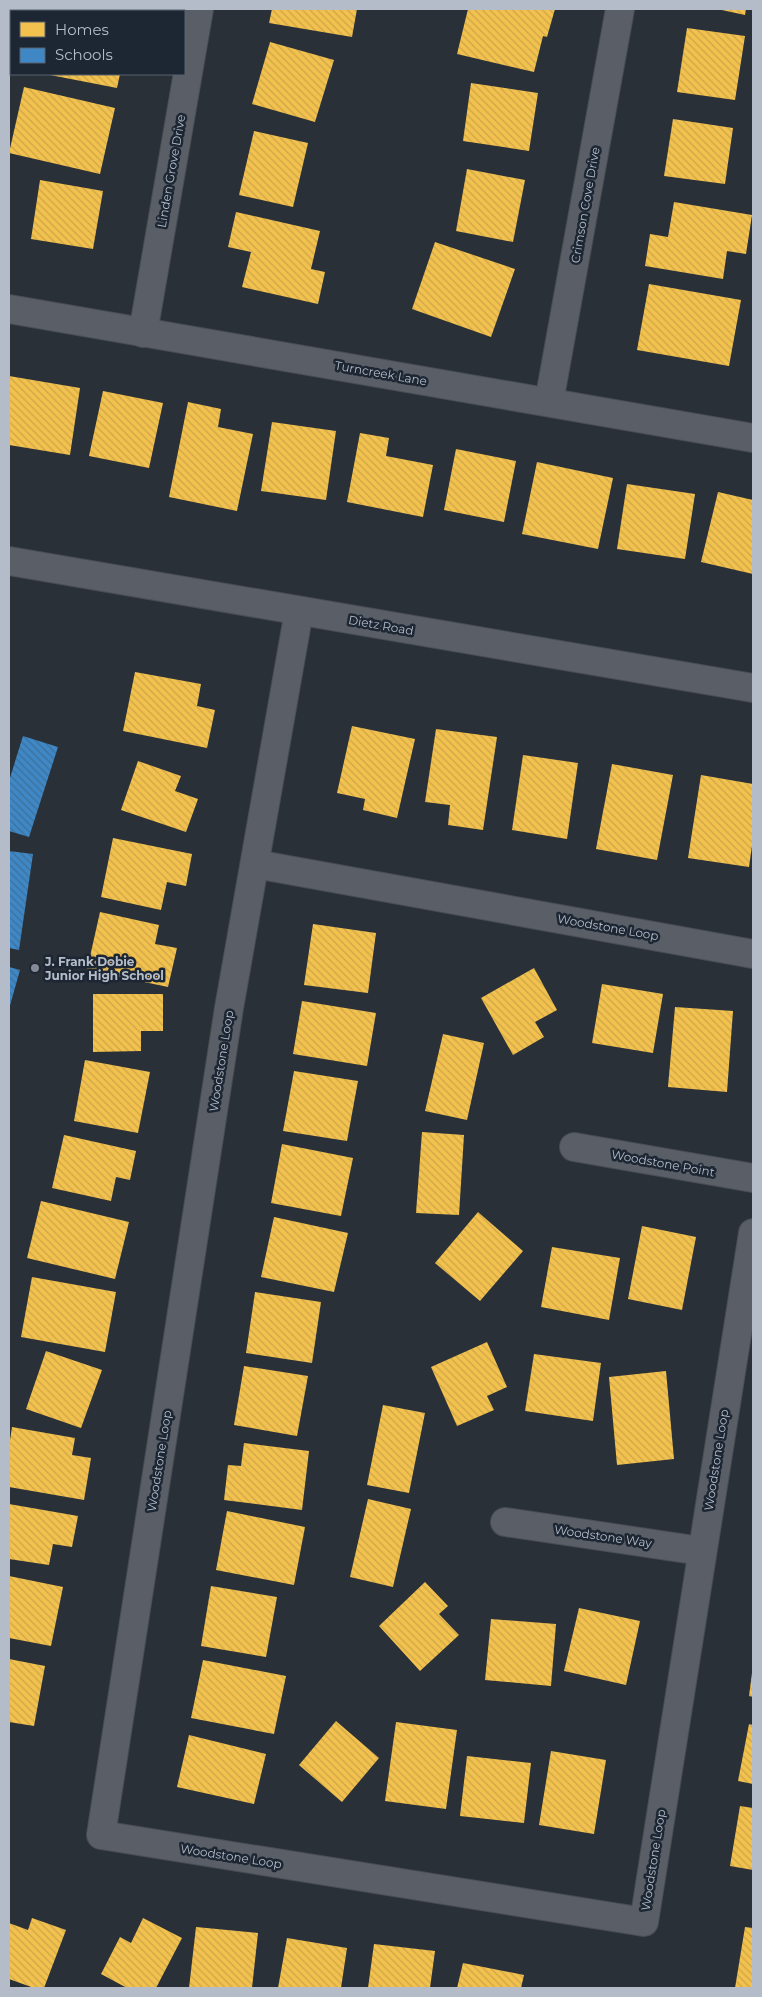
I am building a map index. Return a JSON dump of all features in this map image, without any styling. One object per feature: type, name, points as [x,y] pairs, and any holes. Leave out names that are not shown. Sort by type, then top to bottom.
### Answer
[{"type":"street","name":"Linden Grove Drive","points":[[143,332],[199,9]]},
{"type":"street","name":"Crimson Cove Drive","points":[[549,402],[620,9]]},
{"type":"street","name":"Turncreek Lane","points":[[9,309],[753,438]]},
{"type":"street","name":"Dietz Road","points":[[9,561],[753,688]]},
{"type":"street","name":"Woodstone Loop","points":[[299,612],[226,1028],[101,1835],[644,1922],[701,1551],[753,1233]]},
{"type":"street","name":"Woodstone Loop","points":[[255,864],[753,954]]},
{"type":"street","name":"Woodstone Point","points":[[574,1147],[753,1178]]},
{"type":"street","name":"Woodstone Way","points":[[505,1522],[701,1551]]},
{"type":"building: Homes","points":[[101,9],[109,10],[52,10]]},
{"type":"building: Homes","points":[[272,9],[357,9],[352,37],[269,23]]},
{"type":"building: Homes","points":[[468,9],[555,9],[547,37],[543,36],[534,72],[457,54]]},
{"type":"building: Homes","points":[[717,9],[746,9],[745,15]]},
{"type":"building: Homes","points":[[687,28],[745,36],[735,100],[677,92]]},
{"type":"building: Homes","points":[[270,42],[334,60],[315,122],[252,104]]},
{"type":"building: Homes","points":[[50,75],[120,75],[117,88]]},
{"type":"building: Homes","points":[[471,83],[538,93],[529,151],[463,141]]},
{"type":"building: Homes","points":[[24,87],[115,108],[100,174],[9,153]]},
{"type":"building: Homes","points":[[673,119],[733,128],[725,184],[664,176]]},
{"type":"building: Homes","points":[[254,131],[308,143],[293,207],[239,195]]},
{"type":"building: Homes","points":[[467,169],[525,180],[513,242],[456,231]]},
{"type":"building: Homes","points":[[40,180],[103,191],[93,249],[31,239]]},
{"type":"building: Homes","points":[[674,202],[752,215],[746,254],[727,251],[723,279],[645,266],[650,234],[668,237]]},
{"type":"building: Homes","points":[[236,212],[320,231],[311,269],[325,272],[318,304],[242,287],[251,252],[228,247]]},
{"type":"building: Homes","points":[[435,242],[515,269],[491,337],[412,309]]},
{"type":"building: Homes","points":[[649,284],[741,300],[729,366],[637,350]]},
{"type":"building: Homes","points":[[9,376],[80,388],[70,455],[9,445]]},
{"type":"building: Homes","points":[[103,391],[163,403],[149,468],[89,456]]},
{"type":"building: Homes","points":[[188,402],[221,409],[218,427],[253,434],[237,511],[169,497]]},
{"type":"building: Homes","points":[[272,422],[336,431],[326,500],[261,491]]},
{"type":"building: Homes","points":[[360,433],[389,438],[386,456],[433,465],[423,517],[347,502]]},
{"type":"building: Homes","points":[[456,449],[516,461],[504,522],[444,510]]},
{"type":"building: Homes","points":[[537,462],[613,478],[598,549],[522,534]]},
{"type":"building: Homes","points":[[627,484],[695,494],[685,559],[617,549]]},
{"type":"building: Homes","points":[[718,492],[753,500],[753,574],[701,562]]},
{"type":"building: Homes","points":[[135,672],[201,684],[197,706],[215,710],[207,748],[123,731]]},
{"type":"building: Homes","points":[[352,726],[415,739],[397,818],[363,810],[365,799],[337,793]]},
{"type":"building: Homes","points":[[436,729],[497,737],[483,830],[448,825],[450,805],[425,802]]},
{"type":"building: Homes","points":[[523,755],[578,763],[567,839],[512,830]]},
{"type":"building: Homes","points":[[138,761],[181,776],[175,791],[198,799],[186,832],[121,810]]},
{"type":"building: Homes","points":[[612,764],[673,775],[657,860],[596,849]]},
{"type":"building: Homes","points":[[701,775],[753,784],[753,839],[749,867],[688,858]]},
{"type":"building: Homes","points":[[113,838],[192,854],[186,886],[167,882],[161,910],[101,897]]},
{"type":"building: Homes","points":[[100,912],[159,925],[155,944],[177,948],[168,987],[87,970]]},
{"type":"building: Homes","points":[[313,924],[376,933],[368,993],[304,985]]},
{"type":"building: Homes","points":[[534,968],[557,1010],[535,1022],[544,1037],[513,1055],[481,998]]},
{"type":"building: Homes","points":[[602,984],[663,994],[653,1053],[592,1043]]},
{"type":"building: Homes","points":[[93,994],[163,994],[163,1031],[141,1031],[141,1051],[93,1052]]},
{"type":"building: Homes","points":[[302,1001],[376,1013],[367,1066],[293,1054]]},
{"type":"building: Homes","points":[[675,1007],[733,1011],[727,1092],[668,1087]]},
{"type":"building: Homes","points":[[443,1034],[484,1043],[467,1120],[425,1111]]},
{"type":"building: Homes","points":[[85,1060],[150,1072],[138,1133],[74,1121]]},
{"type":"building: Homes","points":[[294,1071],[358,1081],[347,1141],[283,1131]]},
{"type":"building: Homes","points":[[422,1132],[464,1135],[459,1215],[416,1213]]},
{"type":"building: Homes","points":[[64,1135],[136,1151],[130,1180],[116,1177],[111,1201],[52,1188]]},
{"type":"building: Homes","points":[[282,1144],[353,1158],[341,1216],[271,1203]]},
{"type":"building: Homes","points":[[41,1201],[129,1222],[115,1279],[27,1258]]},
{"type":"building: Homes","points":[[478,1212],[523,1251],[480,1301],[435,1263]]},
{"type":"building: Homes","points":[[274,1217],[348,1233],[334,1292],[261,1277]]},
{"type":"building: Homes","points":[[642,1226],[696,1237],[682,1310],[628,1299]]},
{"type":"building: Homes","points":[[552,1247],[620,1258],[609,1320],[541,1307]]},
{"type":"building: Homes","points":[[32,1277],[116,1292],[105,1352],[21,1337]]},
{"type":"building: Homes","points":[[255,1292],[321,1302],[312,1363],[246,1353]]},
{"type":"building: Homes","points":[[487,1342],[507,1387],[487,1396],[494,1410],[457,1426],[431,1367]]},
{"type":"building: Homes","points":[[46,1351],[102,1370],[81,1428],[26,1409]]},
{"type":"building: Homes","points":[[534,1354],[601,1363],[593,1421],[525,1411]]},
{"type":"building: Homes","points":[[244,1366],[308,1376],[297,1436],[234,1425]]},
{"type":"building: Homes","points":[[666,1371],[674,1459],[617,1465],[609,1377]]},
{"type":"building: Homes","points":[[383,1405],[425,1413],[409,1493],[367,1485]]},
{"type":"building: Homes","points":[[12,1427],[75,1438],[72,1455],[91,1458],[84,1500],[9,1487],[9,1447]]},
{"type":"building: Homes","points":[[244,1443],[309,1451],[302,1510],[224,1500],[228,1465],[241,1466]]},
{"type":"building: Homes","points":[[368,1499],[411,1509],[393,1587],[350,1577]]},
{"type":"building: Homes","points":[[9,1504],[78,1516],[72,1547],[53,1544],[49,1565],[9,1559]]},
{"type":"building: Homes","points":[[227,1511],[305,1527],[294,1585],[216,1570]]},
{"type":"building: Homes","points":[[9,1576],[63,1587],[51,1646],[9,1638]]},
{"type":"building: Homes","points":[[425,1582],[448,1606],[439,1614],[459,1635],[420,1671],[379,1626]]},
{"type":"building: Homes","points":[[211,1586],[277,1597],[266,1657],[201,1646]]},
{"type":"building: Homes","points":[[579,1608],[640,1621],[626,1685],[564,1671]]},
{"type":"building: Homes","points":[[491,1619],[556,1624],[551,1686],[485,1680]]},
{"type":"building: Homes","points":[[9,1659],[45,1666],[34,1726],[9,1722]]},
{"type":"building: Homes","points":[[203,1660],[286,1676],[274,1734],[191,1718]]},
{"type":"building: Homes","points":[[753,1673],[753,1697],[749,1696]]},
{"type":"building: Homes","points":[[336,1721],[379,1758],[342,1802],[299,1765]]},
{"type":"building: Homes","points":[[396,1722],[457,1730],[446,1809],[385,1801]]},
{"type":"building: Homes","points":[[749,1724],[753,1725],[753,1784],[738,1781]]},
{"type":"building: Homes","points":[[189,1735],[266,1754],[254,1804],[177,1787]]},
{"type":"building: Homes","points":[[551,1751],[606,1760],[594,1834],[539,1825]]},
{"type":"building: Homes","points":[[467,1756],[531,1763],[524,1823],[460,1816]]},
{"type":"building: Homes","points":[[740,1806],[753,1808],[753,1870],[730,1866]]},
{"type":"building: Homes","points":[[32,1918],[66,1930],[44,1988],[34,1988],[9,1979],[9,1923],[28,1930]]},
{"type":"building: Homes","points":[[143,1918],[182,1938],[156,1988],[127,1988],[101,1974],[120,1937],[131,1943]]},
{"type":"building: Homes","points":[[196,1927],[258,1933],[252,1988],[189,1988]]},
{"type":"building: Homes","points":[[745,1927],[753,1928],[753,1988],[735,1988]]},
{"type":"building: Homes","points":[[287,1938],[347,1948],[341,1988],[278,1988]]},
{"type":"building: Homes","points":[[374,1944],[435,1951],[430,1988],[368,1988]]},
{"type":"building: Homes","points":[[463,1963],[524,1975],[521,1988],[457,1988]]},
{"type":"building: Schools","points":[[23,736],[58,747],[29,837],[9,831],[9,781]]},
{"type":"building: Schools","points":[[9,851],[33,854],[19,950],[9,948]]},
{"type":"building: Schools","points":[[9,967],[20,970],[9,1009]]},
{"type":"place","name":"J. Frank Dobie Junior High School","points":[[35,968]]}]
